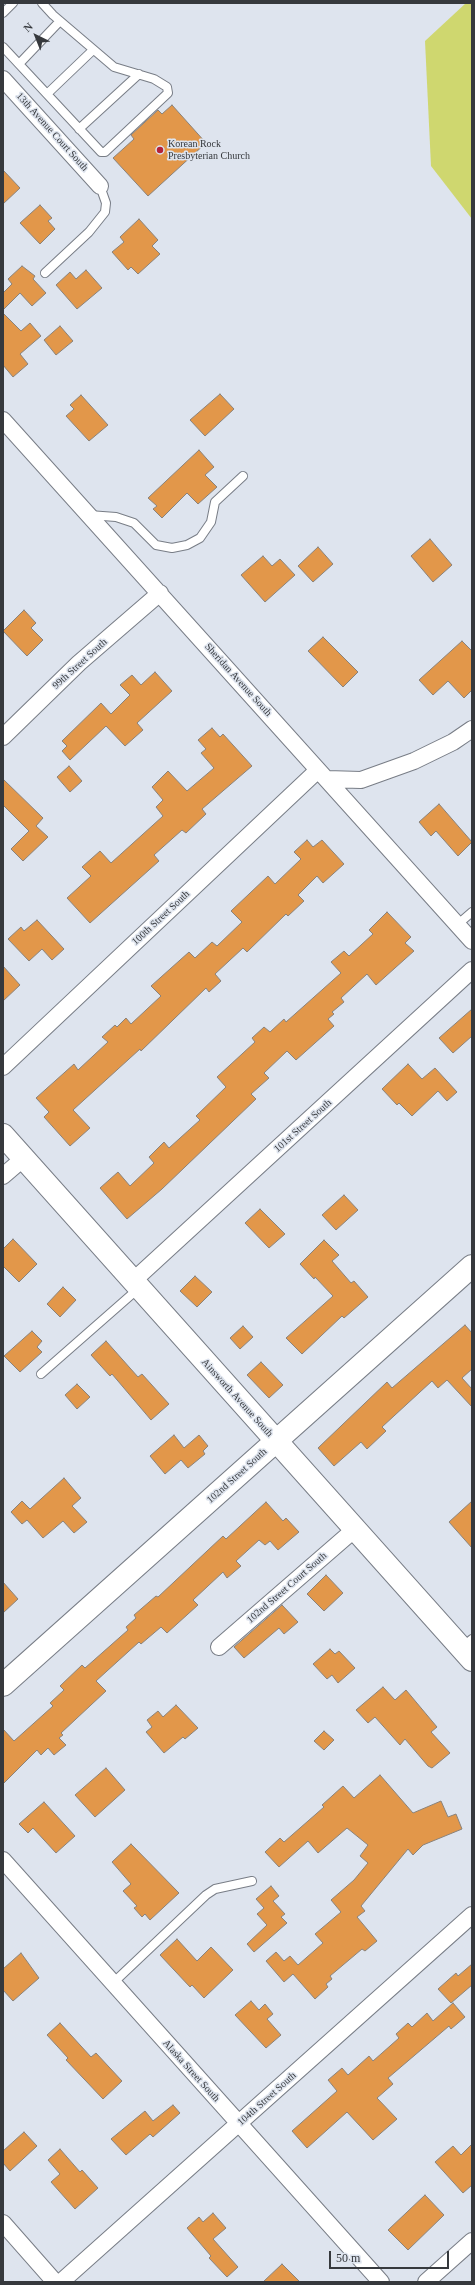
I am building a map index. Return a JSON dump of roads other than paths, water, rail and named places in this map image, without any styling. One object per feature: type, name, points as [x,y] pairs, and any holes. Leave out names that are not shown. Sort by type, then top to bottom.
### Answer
[{"type":"street","name":"13th Avenue Court South","points":[[3,79],[100,186]]},
{"type":"street","name":"Sheridan Avenue South","points":[[3,420],[472,942]]},
{"type":"street","name":"99th Street South","points":[[3,738],[79,663],[160,594]]},
{"type":"street","points":[[323,775],[361,780],[414,761],[447,745],[472,728]]},
{"type":"street","name":"100th Street South","points":[[3,1067],[323,775]]},
{"type":"street","name":"101st Street South","points":[[136,1284],[472,970]]},
{"type":"street","name":"Ainsworth Avenue South","points":[[3,1135],[276,1442],[355,1529],[468,1649]]},
{"type":"street","points":[[3,1176],[24,1158]]},
{"type":"street","name":"102nd Street South","points":[[3,1685],[472,1266]]},
{"type":"street","name":"102nd Street Court South","points":[[219,1648],[355,1529]]},
{"type":"street","name":"Alaska Street South","points":[[3,1860],[380,2282]]},
{"type":"street","name":"104th Street South","points":[[61,2282],[239,2125],[472,1915]]},
{"type":"street","points":[[3,2223],[55,2282]]},
{"type":"street","points":[[426,2282],[472,2241]]},
{"type":"lane","points":[[3,13],[13,3]]},
{"type":"lane","points":[[3,47],[101,152],[105,152],[168,93],[167,87],[154,79],[114,67],[60,21],[42,3]]},
{"type":"lane","points":[[19,64],[60,21]]},
{"type":"lane","points":[[47,94],[93,50]]},
{"type":"lane","points":[[79,129],[139,74]]},
{"type":"lane","points":[[45,273],[89,232],[105,212],[106,203],[100,186]]},
{"type":"lane","points":[[89,515],[116,518],[134,523],[156,545],[172,548],[187,545],[200,538],[211,522],[215,502],[243,476]]},
{"type":"lane","points":[[457,925],[472,912]]},
{"type":"lane","points":[[41,1374],[136,1284]]},
{"type":"lane","points":[[113,1983],[206,1895],[215,1889],[252,1882]]},
{"type":"place","name":"Korean Rock Presbyterian Church","points":[[160,150]]}]
